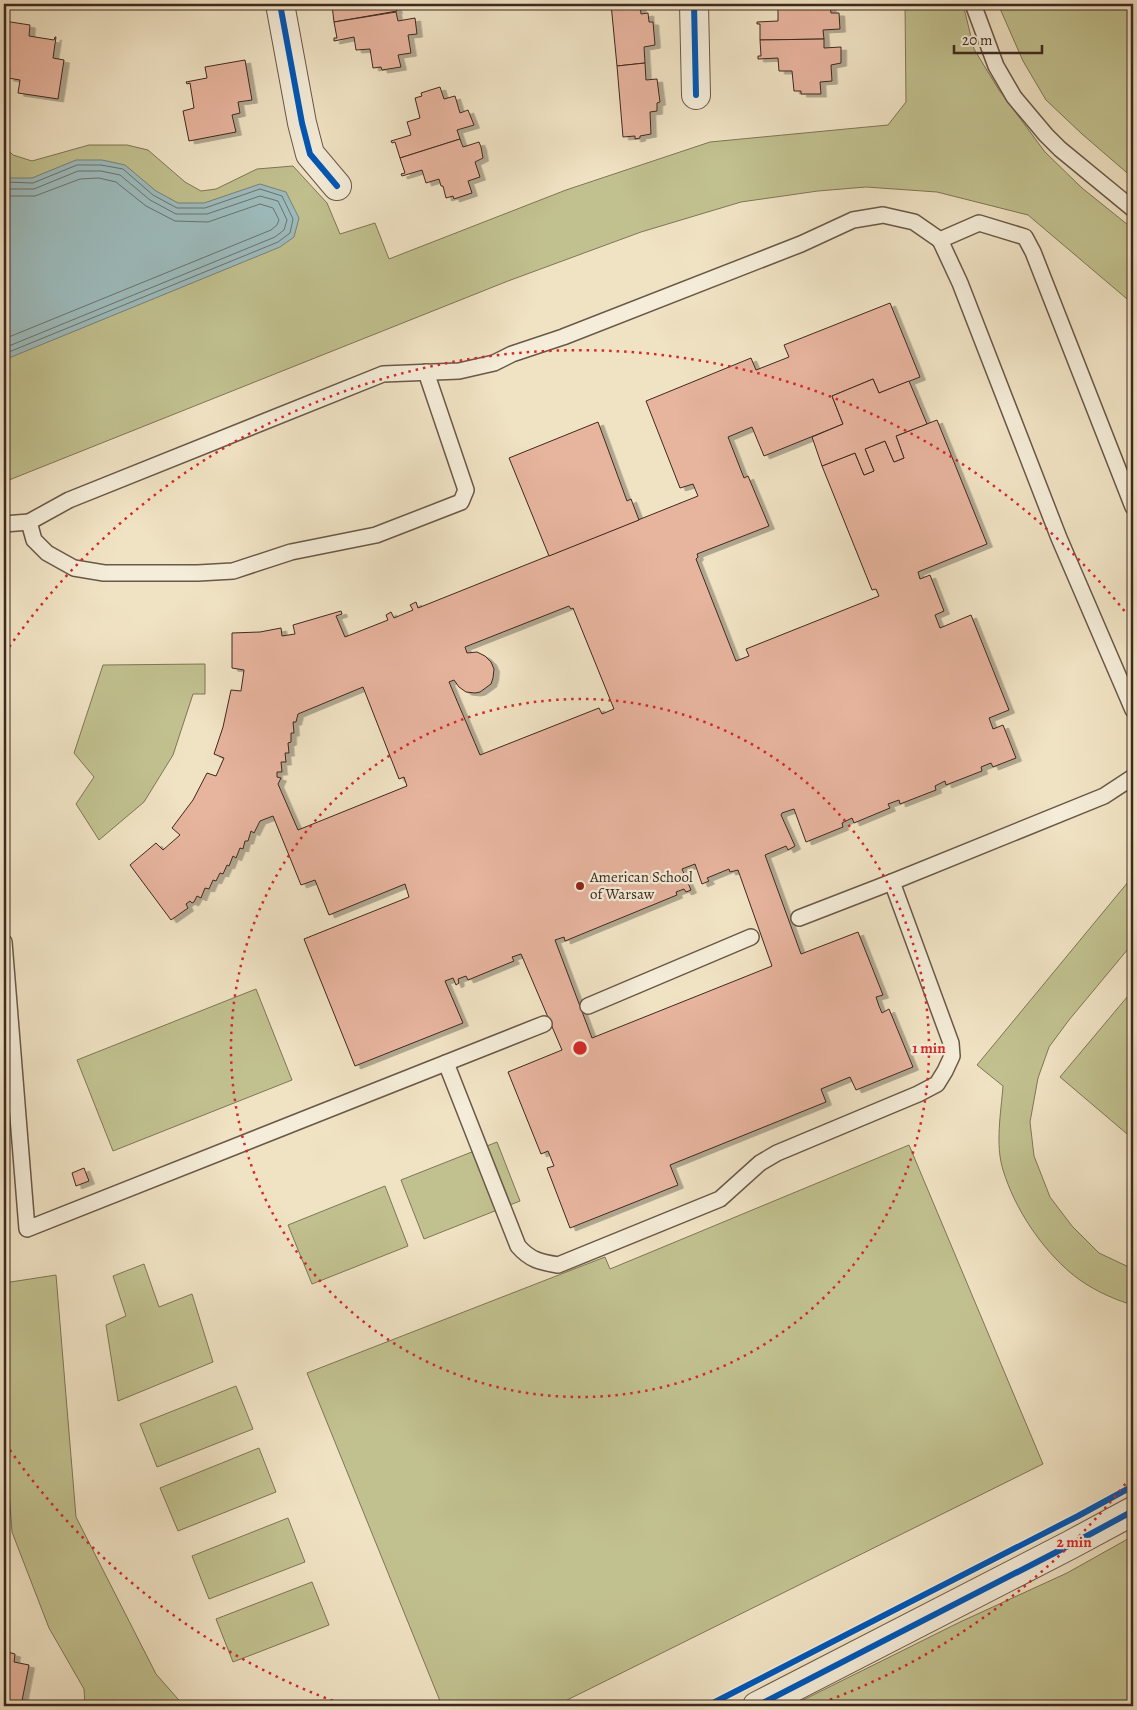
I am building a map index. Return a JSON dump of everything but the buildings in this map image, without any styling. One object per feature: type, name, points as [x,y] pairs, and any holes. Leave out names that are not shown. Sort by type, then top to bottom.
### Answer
[{"type":"street","points":[[280,4],[302,123],[310,154],[337,186]]},
{"type":"street","points":[[694,4],[696,95]]},
{"type":"street","points":[[757,1706],[1133,1511]]},
{"type":"lane","points":[[973,4],[996,66],[1014,97],[1060,149],[1133,209]]},
{"type":"lane","points":[[4,524],[29,522],[69,500],[383,374],[459,371],[494,363],[512,354],[563,337],[801,244],[853,220],[883,216],[914,222],[940,240],[960,283],[1059,538],[1127,676],[1133,710]]},
{"type":"lane","points":[[940,240],[979,223],[1025,237],[1033,252],[1133,508]]},
{"type":"lane","points":[[29,522],[34,540],[47,553],[74,568],[104,573],[234,571],[291,552],[376,535],[461,502],[466,490],[426,372]]},
{"type":"lane","points":[[800,918],[1104,796],[1133,777]]},
{"type":"lane","points":[[446,1063],[518,1246],[527,1256],[541,1262],[558,1265],[576,1258],[720,1199],[760,1163],[776,1153],[898,1103],[937,1084],[952,1056],[951,1043],[892,882]]},
{"type":"lane","points":[[588,1006],[751,938]]},
{"type":"lane","points":[[4,942],[27,1229],[544,1024]]},
{"type":"green space","points":[[905,4],[963,4],[974,49],[999,90],[1045,152],[1082,188],[1133,229],[1133,304],[1028,215],[937,192],[866,187],[818,191],[741,202],[641,232],[508,281],[4,482],[4,146],[13,155],[32,161],[89,145],[127,145],[148,150],[185,182],[201,191],[216,189],[257,169],[293,166],[327,203],[340,234],[375,223],[389,259],[566,190],[710,142],[888,125],[906,102]]},
{"type":"green space","points":[[998,4],[1133,4],[1133,178],[1046,100],[1023,61]]},
{"type":"green space","points":[[205,664],[205,694],[193,694],[173,755],[144,802],[99,840],[76,804],[94,777],[74,753],[103,665]]},
{"type":"green space","points":[[1133,876],[1133,943],[1049,1047],[1038,1078],[1030,1122],[1034,1156],[1050,1197],[1072,1226],[1099,1253],[1133,1269],[1133,1305],[1101,1293],[1072,1274],[1050,1252],[1030,1227],[1008,1185],[999,1150],[1003,1086],[977,1065]]},
{"type":"green space","points":[[256,989],[292,1080],[113,1151],[77,1060]]},
{"type":"green space","points":[[1133,990],[1133,1139],[1060,1077]]},
{"type":"green space","points":[[497,1142],[520,1201],[424,1239],[401,1180]]},
{"type":"green space","points":[[909,1145],[1043,1464],[555,1706],[442,1706],[307,1373],[605,1257],[610,1269]]},
{"type":"green space","points":[[385,1186],[408,1246],[312,1284],[288,1225]]},
{"type":"green space","points":[[144,1264],[159,1307],[192,1294],[213,1362],[118,1401],[106,1325],[126,1316],[113,1276]]},
{"type":"green space","points":[[56,1275],[76,1517],[156,1674],[184,1706],[85,1706],[84,1689],[49,1628],[12,1532],[4,1421],[4,1283]]},
{"type":"green space","points":[[236,1386],[253,1429],[157,1467],[140,1424]]},
{"type":"green space","points":[[259,1448],[276,1492],[178,1531],[160,1488]]},
{"type":"green space","points":[[288,1518],[305,1562],[209,1599],[192,1556]]},
{"type":"green space","points":[[1133,1536],[1133,1706],[791,1706],[960,1622],[1067,1573]]},
{"type":"green space","points":[[312,1582],[329,1625],[233,1662],[216,1619]]},
{"type":"water","points":[[76,160],[102,160],[125,165],[156,191],[178,203],[204,203],[260,184],[286,192],[299,218],[294,237],[280,247],[4,360],[4,176],[7,178],[32,178]]},
{"type":"cycle path","points":[[280,4],[302,123],[310,154],[337,186]]},
{"type":"cycle path","points":[[694,4],[696,95]]},
{"type":"cycle path","points":[[707,1706],[1133,1486]]},
{"type":"cycle path","points":[[757,1706],[1133,1511]]},
{"type":"place","name":"American School of Warsaw","points":[[580,886]]}]
